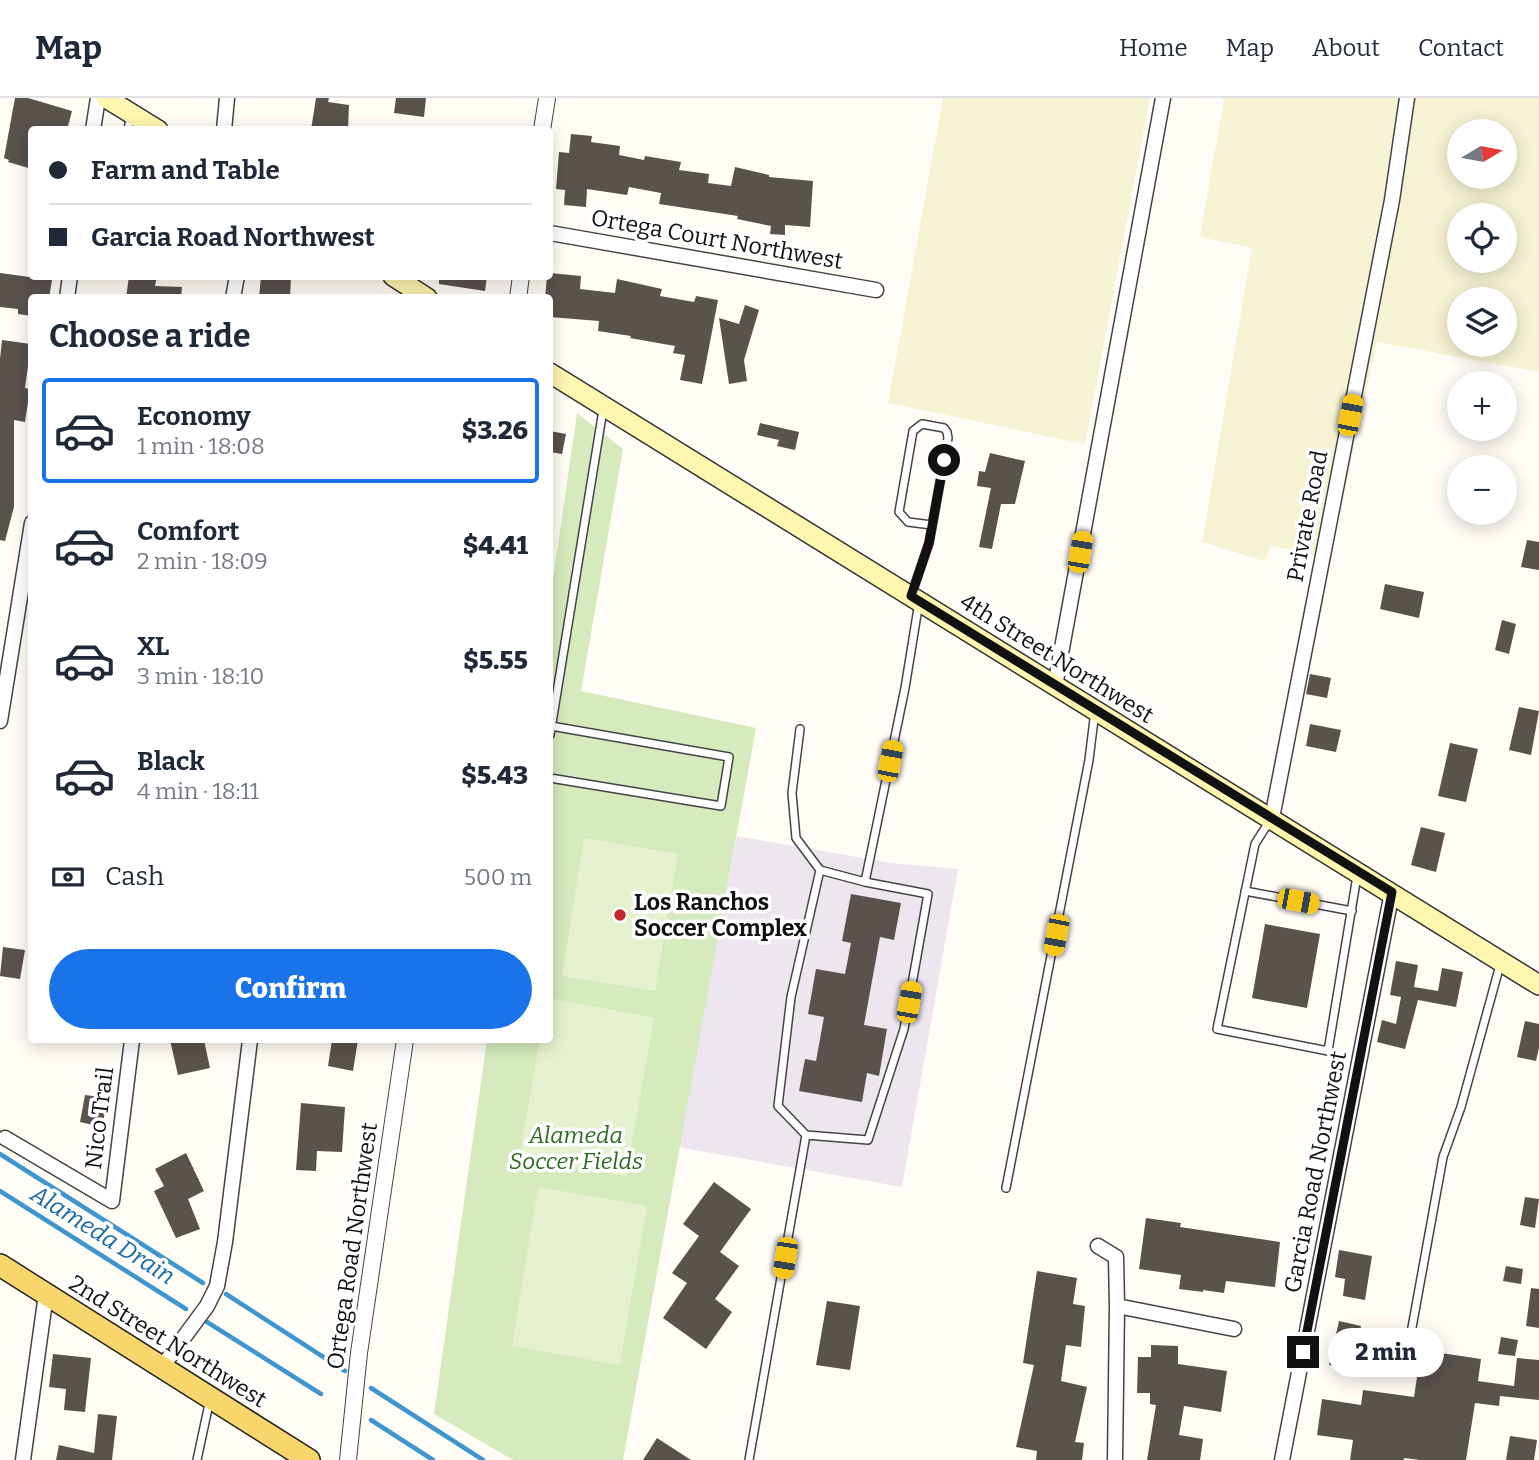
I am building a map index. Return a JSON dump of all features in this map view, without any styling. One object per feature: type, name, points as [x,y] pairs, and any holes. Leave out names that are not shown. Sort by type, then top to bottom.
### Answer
[{"type":"main road","points":[[106,98],[129,121]]},
{"type":"main road","points":[[399,280],[421,294]]},
{"type":"main road","name":"4th Street Northwest","points":[[553,375],[1539,985]]},
{"type":"main road","name":"2nd Street Northwest","points":[[0,1265],[309,1460]]},
{"type":"street","points":[[94,126],[98,98]]},
{"type":"street","points":[[224,126],[227,98]]},
{"type":"street","points":[[543,126],[547,98]]},
{"type":"street","points":[[1055,686],[1163,98]]},
{"type":"street","name":"Private Road","points":[[1272,818],[1392,200],[1408,98]]},
{"type":"street","name":"Ortega Court Northwest","points":[[553,234],[876,290]]},
{"type":"street","points":[[0,721],[28,548]]},
{"type":"street","name":"Garcia Road Northwest","points":[[1282,1460],[1392,892]]},
{"type":"street","name":"Nico Trail","points":[[5,1139],[112,1201],[132,1043]]},
{"type":"street","points":[[162,1367],[207,1306],[217,1286],[250,1043]]},
{"type":"street","name":"Ortega Road Northwest","points":[[348,1460],[359,1353],[405,1043]]},
{"type":"street","points":[[1098,1246],[1116,1257],[1115,1460]]},
{"type":"street","points":[[23,1460],[46,1294]]},
{"type":"street","points":[[1117,1306],[1234,1329]]},
{"type":"lane","points":[[553,713],[604,406]]},
{"type":"lane","points":[[865,882],[905,688],[915,599],[929,543],[932,525],[947,432],[944,428],[922,424],[913,432],[899,512],[908,522],[932,525]]},
{"type":"lane","points":[[1006,1188],[1089,760],[1096,711]]},
{"type":"lane","points":[[800,729],[792,793],[796,838],[820,870],[928,894],[904,1029],[868,1140],[806,1135],[778,1106],[791,997],[820,870]]},
{"type":"lane","points":[[553,731],[729,757],[721,806],[553,778]]},
{"type":"lane","points":[[1272,818],[1255,844],[1217,1029],[1328,1051],[1358,872]]},
{"type":"lane","points":[[1245,891],[1352,911]]},
{"type":"lane","points":[[1411,1333],[1443,1157],[1461,1107],[1501,961]]},
{"type":"lane","points":[[749,1460],[806,1135]]},
{"type":"lane","points":[[197,1460],[210,1399]]},
{"type":"shaded area","points":[[943,98],[1150,98],[1085,444],[888,403]]},
{"type":"shaded area","points":[[1224,98],[1539,98],[1539,372],[1458,357],[1517,357],[1517,287],[1447,287],[1447,355],[1377,342],[1330,558],[1271,546],[1264,561],[1202,542],[1252,248],[1200,237]]},
{"type":"shaded area","points":[[737,836],[891,863],[958,869],[902,1187],[678,1147]]},
{"type":"green space","name":"Alameda Soccer Fields","points":[[577,413],[623,449],[581,691],[756,728],[623,1460],[513,1460],[434,1414],[487,1043],[553,1043],[553,580]]},
{"type":"green space","name":"Los Ranchos Soccer Complex","points":[[584,838],[678,854],[655,991],[562,976]]},
{"type":"green space","points":[[553,999],[654,1018],[626,1176],[519,1157],[539,1043],[553,1043]]},
{"type":"green space","points":[[538,1187],[647,1206],[620,1365],[512,1346]]},
{"type":"building","points":[[15,98],[28,98],[72,111],[68,126],[28,126],[28,168],[8,162],[9,160],[4,158]]},
{"type":"building","points":[[316,98],[329,98],[328,102],[349,105],[348,126],[312,126]]},
{"type":"building","points":[[396,98],[426,98],[424,117],[394,113]]},
{"type":"building","points":[[571,134],[592,136],[591,142],[620,146],[619,155],[644,160],[645,156],[681,162],[679,170],[709,174],[708,183],[731,186],[735,167],[769,177],[813,181],[810,227],[785,225],[785,235],[770,234],[771,226],[737,219],[738,216],[659,204],[661,193],[629,187],[627,195],[587,189],[586,207],[564,205],[565,190],[556,189],[559,152],[569,153]]},
{"type":"building","points":[[0,273],[28,277],[28,280],[52,280],[50,294],[28,294],[28,315],[18,314],[18,309],[0,307]]},
{"type":"building","points":[[553,273],[581,276],[580,289],[615,293],[617,279],[662,289],[660,296],[694,302],[696,296],[718,300],[702,384],[680,380],[685,355],[673,353],[675,346],[598,331],[599,321],[553,317],[553,294],[545,294],[547,280],[553,280]]},
{"type":"building","points":[[128,280],[156,280],[155,286],[182,287],[181,294],[127,294]]},
{"type":"building","points":[[261,280],[291,280],[290,294],[259,294]]},
{"type":"building","points":[[439,280],[486,280],[485,291],[439,284]]},
{"type":"building","points":[[745,305],[759,310],[744,360],[747,381],[729,384],[719,318],[739,324]]},
{"type":"building","points":[[2,340],[28,344],[25,388],[28,389],[28,402],[25,422],[14,420],[14,507],[5,541],[0,540]]},
{"type":"building","points":[[760,423],[799,432],[795,450],[777,446],[779,440],[757,435]]},
{"type":"building","points":[[553,432],[566,434],[562,454],[553,452]]},
{"type":"building","points":[[990,453],[1025,461],[1015,504],[1001,504],[992,549],[979,547],[991,488],[977,486],[979,471],[985,472]]},
{"type":"building","points":[[1527,540],[1539,542],[1539,570],[1521,567]]},
{"type":"building","points":[[1385,584],[1424,592],[1419,618],[1380,609]]},
{"type":"building","points":[[1502,620],[1516,624],[1509,654],[1495,650]]},
{"type":"building","points":[[1310,674],[1331,678],[1327,698],[1306,694]]},
{"type":"building","points":[[1519,707],[1539,711],[1531,755],[1509,750]]},
{"type":"building","points":[[1310,724],[1341,730],[1336,752],[1306,746]]},
{"type":"building","points":[[1450,743],[1478,749],[1466,802],[1438,796]]},
{"type":"building","points":[[1421,827],[1445,833],[1436,872],[1411,865]]},
{"type":"building","points":[[851,894],[901,903],[894,940],[880,937],[864,1025],[887,1029],[879,1076],[867,1073],[862,1102],[799,1091],[805,1059],[816,1061],[824,1017],[808,1014],[816,969],[845,974],[851,943],[842,941]]},
{"type":"building","points":[[1265,924],[1320,934],[1307,1008],[1252,998]]},
{"type":"building","points":[[3,947],[25,950],[20,979],[0,976]]},
{"type":"building","points":[[1396,961],[1418,965],[1414,987],[1438,991],[1442,968],[1463,972],[1456,1007],[1418,1000],[1405,1049],[1377,1042],[1382,1020],[1396,1024],[1401,997],[1390,995]]},
{"type":"building","points":[[1525,1021],[1539,1024],[1536,1061],[1517,1057]]},
{"type":"building","points":[[171,1043],[205,1043],[210,1068],[178,1075]]},
{"type":"building","points":[[332,1043],[358,1043],[353,1071],[328,1066]]},
{"type":"building","points":[[85,1095],[100,1097],[98,1106],[106,1107],[102,1127],[80,1122]]},
{"type":"building","points":[[301,1103],[345,1107],[342,1152],[317,1151],[316,1171],[296,1170]]},
{"type":"building","points":[[186,1153],[204,1191],[188,1199],[200,1229],[176,1238],[154,1191],[164,1186],[155,1169]]},
{"type":"building","points":[[714,1182],[751,1209],[720,1252],[739,1266],[715,1299],[732,1312],[706,1349],[663,1318],[687,1283],[672,1273],[699,1236],[683,1224]]},
{"type":"building","points":[[1525,1197],[1539,1199],[1535,1228],[1520,1225]]},
{"type":"building","points":[[1146,1218],[1181,1223],[1180,1227],[1280,1242],[1275,1287],[1226,1281],[1224,1293],[1179,1289],[1181,1275],[1139,1269]]},
{"type":"building","points":[[1339,1250],[1372,1256],[1365,1300],[1343,1296],[1345,1279],[1335,1277]]},
{"type":"building","points":[[1506,1266],[1523,1269],[1521,1284],[1503,1281]]},
{"type":"building","points":[[1037,1271],[1077,1278],[1073,1304],[1085,1306],[1081,1347],[1066,1345],[1061,1381],[1087,1387],[1075,1442],[1084,1443],[1082,1460],[1036,1460],[1037,1451],[1016,1447],[1034,1365],[1023,1363]]},
{"type":"building","points":[[1531,1288],[1539,1289],[1539,1328],[1526,1326]]},
{"type":"building","points":[[827,1301],[860,1306],[850,1370],[816,1365]]},
{"type":"building","points":[[1339,1321],[1361,1326],[1352,1369],[1329,1365]]},
{"type":"building","points":[[1501,1337],[1518,1340],[1515,1356],[1498,1354]]},
{"type":"building","points":[[1151,1345],[1178,1346],[1178,1364],[1227,1371],[1221,1412],[1184,1406],[1179,1435],[1203,1439],[1200,1460],[1147,1460],[1156,1405],[1150,1404],[1150,1393],[1137,1393],[1138,1357],[1151,1357]]},
{"type":"building","points":[[1421,1350],[1481,1359],[1478,1381],[1514,1386],[1517,1358],[1539,1360],[1539,1400],[1500,1396],[1499,1406],[1475,1403],[1466,1460],[1350,1460],[1353,1440],[1317,1435],[1322,1399],[1361,1405],[1363,1390],[1414,1397]]},
{"type":"building","points":[[53,1354],[91,1358],[85,1412],[64,1410],[66,1389],[49,1387]]},
{"type":"building","points":[[98,1414],[117,1416],[112,1460],[56,1460],[59,1445],[94,1453]]},
{"type":"building","points":[[1510,1436],[1537,1440],[1534,1460],[1506,1460]]},
{"type":"building","points":[[657,1438],[691,1460],[643,1460]]},
{"type":"waterway","points":[[0,1154],[203,1283]]},
{"type":"waterway","name":"Alameda Drain","points":[[0,1191],[186,1309]]},
{"type":"waterway","points":[[226,1294],[345,1371]]},
{"type":"waterway","name":"Alameda Drain","points":[[207,1322],[321,1394]]},
{"type":"waterway","points":[[371,1388],[483,1460]]},
{"type":"waterway","name":"Alameda Drain","points":[[371,1420],[433,1460]]},
{"type":"place","name":"Los Ranchos Soccer Complex","points":[[620,915]]},
{"type":"route","points":[[944,460],[929,543],[911,596],[1392,892],[1303,1352]]}]
